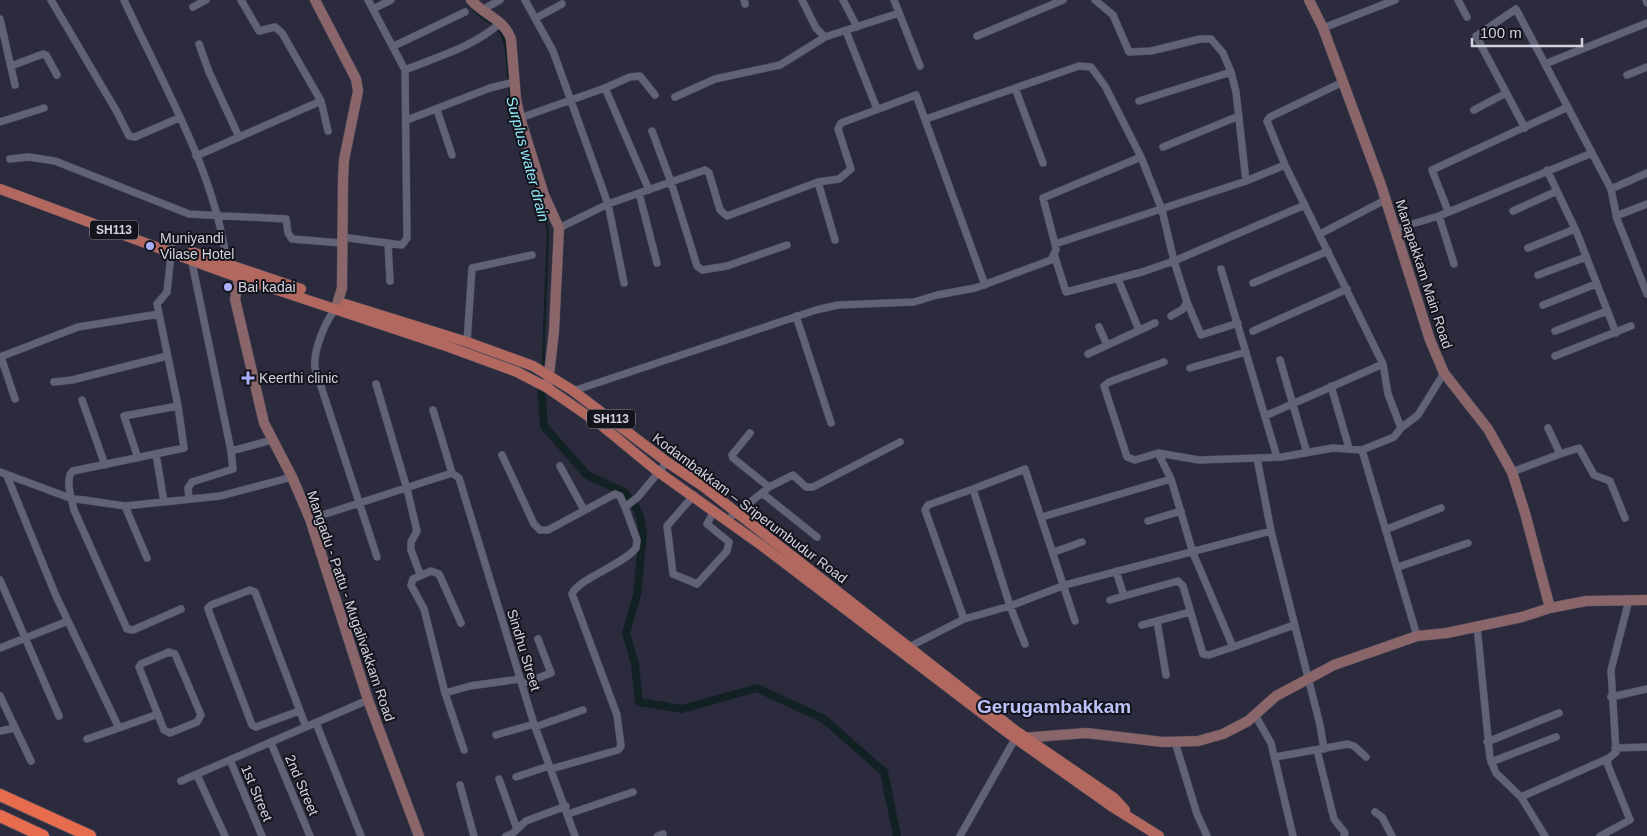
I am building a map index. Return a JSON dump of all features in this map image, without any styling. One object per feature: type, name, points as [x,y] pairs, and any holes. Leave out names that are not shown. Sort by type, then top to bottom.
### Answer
[{"type":"highway","points":[[0,795],[90,836]]},
{"type":"highway","points":[[0,816],[43,836]]},
{"type":"main road","name":"Kodambakkam – Sriperumbudur Road","points":[[0,183],[227,269]]},
{"type":"main road","name":"Kodambakkam – Sriperumbudur Road","points":[[0,190],[172,248],[191,258],[337,305],[517,372],[546,387],[601,425],[657,471],[694,495],[726,521],[904,650],[1114,798],[1132,818]]},
{"type":"main road","name":"Kodambakkam – Sriperumbudur Road","points":[[337,305],[467,342],[533,366],[550,376],[704,487],[1015,738],[1111,806],[1159,836]]},
{"type":"street","points":[[51,0],[117,112],[129,136],[135,137],[179,118]]},
{"type":"street","points":[[124,0],[196,156],[219,218],[227,269]]},
{"type":"street","points":[[193,7],[206,0]]},
{"type":"street","points":[[241,0],[259,31],[274,27],[278,29],[320,101],[328,132]]},
{"type":"street","points":[[315,0],[356,79],[358,91],[344,160],[341,240],[342,288],[337,305],[329,318],[314,358],[315,368],[377,557]]},
{"type":"street","points":[[10,160],[39,158],[55,161],[180,212],[219,218],[245,216],[284,218],[287,220],[288,233],[292,239],[341,240],[402,245],[407,238],[408,120],[405,70],[368,0]]},
{"type":"street","points":[[373,8],[391,0]]},
{"type":"street","points":[[471,0],[497,25],[508,30],[511,39],[510,83],[544,195],[559,228],[550,376],[546,387]]},
{"type":"street","points":[[482,10],[500,0]]},
{"type":"street","points":[[525,0],[553,51],[572,99],[608,204],[624,283]]},
{"type":"street","points":[[802,0],[816,28],[825,36]]},
{"type":"street","points":[[843,0],[857,27]]},
{"type":"street","points":[[894,0],[920,66]]},
{"type":"street","points":[[977,36],[1063,0]]},
{"type":"street","points":[[1096,0],[1113,15],[1129,52],[1151,51],[1200,39],[1211,39],[1223,53],[1231,72],[1239,116],[1246,181]]},
{"type":"street","name":"Manapakkam Main Road","points":[[1309,0],[1323,28],[1343,82],[1395,229],[1421,317],[1444,373],[1488,429],[1512,472],[1550,608]]},
{"type":"street","points":[[1323,28],[1396,0]]},
{"type":"street","points":[[1458,0],[1466,17]]},
{"type":"street","points":[[536,18],[562,4]]},
{"type":"street","points":[[1525,128],[1476,36],[1516,10],[1611,189],[1616,216],[1647,294]]},
{"type":"street","points":[[394,46],[465,12]]},
{"type":"street","points":[[675,97],[715,79],[780,65],[825,36],[899,13]]},
{"type":"street","points":[[0,19],[15,85]]},
{"type":"street","points":[[1545,64],[1647,23]]},
{"type":"street","points":[[405,70],[466,45],[497,25]]},
{"type":"street","points":[[846,31],[877,109]]},
{"type":"street","points":[[199,44],[209,72],[239,137]]},
{"type":"street","points":[[10,66],[43,54],[46,55],[56,75]]},
{"type":"street","points":[[926,119],[1079,66],[1091,67],[1105,86],[1141,157],[1162,210],[1174,261],[1187,302],[1201,335],[1238,324]]},
{"type":"street","points":[[1627,75],[1647,67]]},
{"type":"street","points":[[1139,101],[1231,72]]},
{"type":"street","points":[[520,118],[638,75],[655,95]]},
{"type":"street","points":[[1343,82],[1270,116],[1267,121],[1285,165],[1383,364],[1388,394],[1402,428]]},
{"type":"street","points":[[408,120],[510,83]]},
{"type":"street","points":[[605,88],[648,190]]},
{"type":"street","points":[[1015,88],[1043,163]]},
{"type":"street","points":[[1474,110],[1506,94]]},
{"type":"street","points":[[559,228],[608,204],[702,170],[707,171],[720,210],[727,216],[818,182],[839,179],[851,169],[838,126],[844,121],[916,95],[984,285]]},
{"type":"street","points":[[196,156],[320,101]]},
{"type":"street","points":[[1448,211],[1432,170],[1568,107]]},
{"type":"street","points":[[0,122],[44,108]]},
{"type":"street","points":[[437,110],[452,155]]},
{"type":"street","points":[[1163,147],[1239,116]]},
{"type":"street","points":[[652,131],[671,182],[697,266],[702,270],[727,266],[787,245]]},
{"type":"street","points":[[1395,229],[1439,216],[1592,152]]},
{"type":"street","points":[[573,391],[796,316],[838,305],[901,304],[984,285],[1051,260],[1055,244],[1043,198],[1141,157]]},
{"type":"street","points":[[1055,244],[1162,210],[1246,181],[1285,165]]},
{"type":"street","points":[[1547,170],[1575,229],[1616,333]]},
{"type":"street","points":[[1611,189],[1647,172]]},
{"type":"street","points":[[818,182],[835,240]]},
{"type":"street","points":[[1513,211],[1557,191]]},
{"type":"street","points":[[639,193],[657,263]]},
{"type":"street","points":[[1320,234],[1385,200]]},
{"type":"street","points":[[1054,254],[1066,292],[1091,284],[1118,279],[1174,261],[1305,205]]},
{"type":"street","points":[[1616,216],[1646,207]]},
{"type":"street","points":[[1439,216],[1454,264]]},
{"type":"street","points":[[1528,248],[1575,229]]},
{"type":"street","points":[[388,243],[390,281]]},
{"type":"street","points":[[172,248],[167,292],[157,304],[178,406],[184,448],[70,472],[70,498],[127,629],[133,630],[181,609]]},
{"type":"street","points":[[1253,283],[1328,251]]},
{"type":"street","points":[[467,342],[472,268],[532,255]]},
{"type":"street","points":[[1538,275],[1586,257]]},
{"type":"street","points":[[189,498],[188,488],[192,482],[233,469],[231,451],[191,258]]},
{"type":"street","points":[[1221,268],[1277,457]]},
{"type":"street","name":"Mangadu - Pattu - Mugalivakkam Road","points":[[239,272],[235,298],[264,423],[292,477],[310,519],[368,700],[419,836]]},
{"type":"street","points":[[1118,279],[1139,330]]},
{"type":"street","points":[[1543,305],[1596,284]]},
{"type":"street","points":[[1253,331],[1347,289]]},
{"type":"street","points":[[1171,316],[1183,309],[1187,302]]},
{"type":"street","points":[[1555,331],[1607,311]]},
{"type":"street","points":[[15,399],[0,357],[78,327],[159,314]]},
{"type":"street","points":[[796,316],[832,423]]},
{"type":"street","points":[[1088,354],[1155,323]]},
{"type":"street","points":[[1555,356],[1631,326]]},
{"type":"street","points":[[1099,327],[1107,345]]},
{"type":"street","points":[[1190,368],[1246,352]]},
{"type":"street","points":[[54,382],[72,380],[168,356]]},
{"type":"street","points":[[1280,360],[1307,453]]},
{"type":"street","points":[[1164,362],[1109,382],[1104,390],[1127,457],[1135,460],[1158,453],[1200,460],[1277,457],[1348,448],[1362,450],[1394,437],[1418,415],[1444,373]]},
{"type":"street","points":[[1265,416],[1383,364]]},
{"type":"street","points":[[376,384],[407,488],[417,531],[411,542],[411,550],[420,574]]},
{"type":"street","points":[[1331,386],[1348,448]]},
{"type":"street","points":[[82,400],[105,465]]},
{"type":"street","points":[[138,458],[124,416],[178,406]]},
{"type":"street","name":"Sindhu Street","points":[[433,410],[452,473],[459,478],[535,726],[576,836]]},
{"type":"street","points":[[1548,428],[1560,454]]},
{"type":"street","points":[[750,433],[732,457],[769,487]]},
{"type":"street","points":[[231,451],[272,440]]},
{"type":"street","points":[[726,521],[769,487],[793,475],[806,487],[813,487],[900,442]]},
{"type":"street","points":[[1512,472],[1579,448],[1594,475],[1610,481],[1615,488],[1625,518]]},
{"type":"street","points":[[1362,450],[1387,529],[1417,636]]},
{"type":"street","points":[[1158,453],[1171,479],[1193,553],[1233,647]]},
{"type":"street","points":[[156,454],[164,502]]},
{"type":"street","points":[[502,455],[537,529],[548,530],[616,494],[627,505],[637,540],[636,548],[619,563],[578,586],[572,594],[617,715],[621,746],[618,750],[516,777]]},
{"type":"street","points":[[1257,458],[1271,531],[1307,679],[1334,819],[1345,832],[1344,836]]},
{"type":"street","points":[[627,505],[638,497],[657,471],[667,462]]},
{"type":"street","points":[[560,466],[584,510]]},
{"type":"street","points":[[964,619],[924,510],[928,505],[1025,469],[1065,585],[1075,621]]},
{"type":"street","points":[[310,519],[452,473]]},
{"type":"street","points":[[3,474],[70,498],[125,506],[220,496],[292,477]]},
{"type":"street","points":[[3,474],[68,621],[119,728]]},
{"type":"street","points":[[1042,517],[1171,479]]},
{"type":"street","points":[[973,489],[1010,606],[1025,644]]},
{"type":"street","points":[[762,493],[817,537]]},
{"type":"street","points":[[694,495],[667,526],[673,574],[698,584],[727,552],[729,542],[707,524],[714,511]]},
{"type":"street","points":[[125,506],[147,558]]},
{"type":"street","points":[[1387,529],[1441,508]]},
{"type":"street","points":[[1148,521],[1181,511]]},
{"type":"street","points":[[904,650],[964,619],[1010,606],[1065,585],[1193,553],[1271,531]]},
{"type":"street","points":[[1054,552],[1082,542]]},
{"type":"street","points":[[1398,568],[1468,543]]},
{"type":"street","points":[[461,623],[439,574],[431,571],[420,574],[413,579],[411,584],[424,609],[445,693],[464,750]]},
{"type":"street","points":[[1116,571],[1124,596]]},
{"type":"street","points":[[0,580],[59,716]]},
{"type":"street","points":[[1110,600],[1178,581],[1183,586],[1206,656],[1294,625]]},
{"type":"street","points":[[299,711],[256,727],[252,725],[209,612],[208,608],[211,605],[250,590],[255,592],[306,727]]},
{"type":"street","points":[[1521,798],[1609,758],[1616,752],[1611,697],[1611,670],[1629,600]]},
{"type":"street","points":[[960,836],[1015,738],[1086,733],[1175,742],[1198,741],[1223,734],[1255,715],[1276,696],[1334,665],[1417,636],[1448,634],[1550,608],[1586,601],[1647,600]]},
{"type":"street","points":[[1142,625],[1190,612]]},
{"type":"street","points":[[0,648],[68,621]]},
{"type":"street","points":[[1157,621],[1166,674]]},
{"type":"street","points":[[1477,626],[1487,742],[1491,762],[1496,773],[1521,798],[1545,836]]},
{"type":"street","points":[[445,693],[470,686],[521,682],[548,675],[551,672],[538,639]]},
{"type":"street","points":[[173,652],[202,715],[197,722],[170,733],[164,730],[158,714],[139,667],[141,664],[173,652]]},
{"type":"street","points":[[1611,697],[1647,689]]},
{"type":"street","points":[[0,698],[31,761]]},
{"type":"street","points":[[181,781],[368,700]]},
{"type":"street","points":[[496,735],[535,726],[583,710]]},
{"type":"street","points":[[1487,742],[1559,713]]},
{"type":"street","points":[[87,739],[158,714]]},
{"type":"street","points":[[1255,715],[1271,743],[1293,836]]},
{"type":"street","points":[[316,723],[361,836]]},
{"type":"street","points":[[0,731],[15,728]]},
{"type":"street","points":[[1491,762],[1556,737]]},
{"type":"street","points":[[1175,742],[1197,814],[1207,836]]},
{"type":"street","name":"2nd Street","points":[[271,743],[310,836]]},
{"type":"street","points":[[1274,758],[1348,744],[1354,746],[1366,757]]},
{"type":"street","points":[[1615,748],[1647,747]]},
{"type":"street","points":[[1600,836],[1630,820],[1608,763],[1609,758]]},
{"type":"street","name":"1st Street","points":[[230,760],[262,836]]},
{"type":"street","points":[[198,774],[225,836]]},
{"type":"street","points":[[499,779],[512,834],[526,821],[566,806]]},
{"type":"street","points":[[460,785],[474,836]]},
{"type":"street","points":[[568,814],[633,792]]},
{"type":"street","points":[[1375,812],[1382,817],[1392,836]]},
{"type":"waterway","name":"Surplus water drain","points":[[471,6],[478,14],[494,25],[503,38],[507,54],[511,97]]},
{"type":"waterway","name":"Surplus water drain","points":[[534,180],[548,230],[543,364]]},
{"type":"waterway","points":[[541,386],[544,426],[587,475],[624,492],[635,505],[640,517],[643,533],[637,595],[626,633],[635,664],[639,702],[682,709],[757,688],[824,719],[884,772],[897,836]]},
{"type":"place","name":"Muniyandi Vilase Hotel","points":[[150,246]]},
{"type":"place","name":"Bai kadai","points":[[228,287]]},
{"type":"place","name":"Keerthi clinic","points":[[248,378]]},
{"type":"district","name":"Gerugambakkam","points":[[1054,706]]}]
